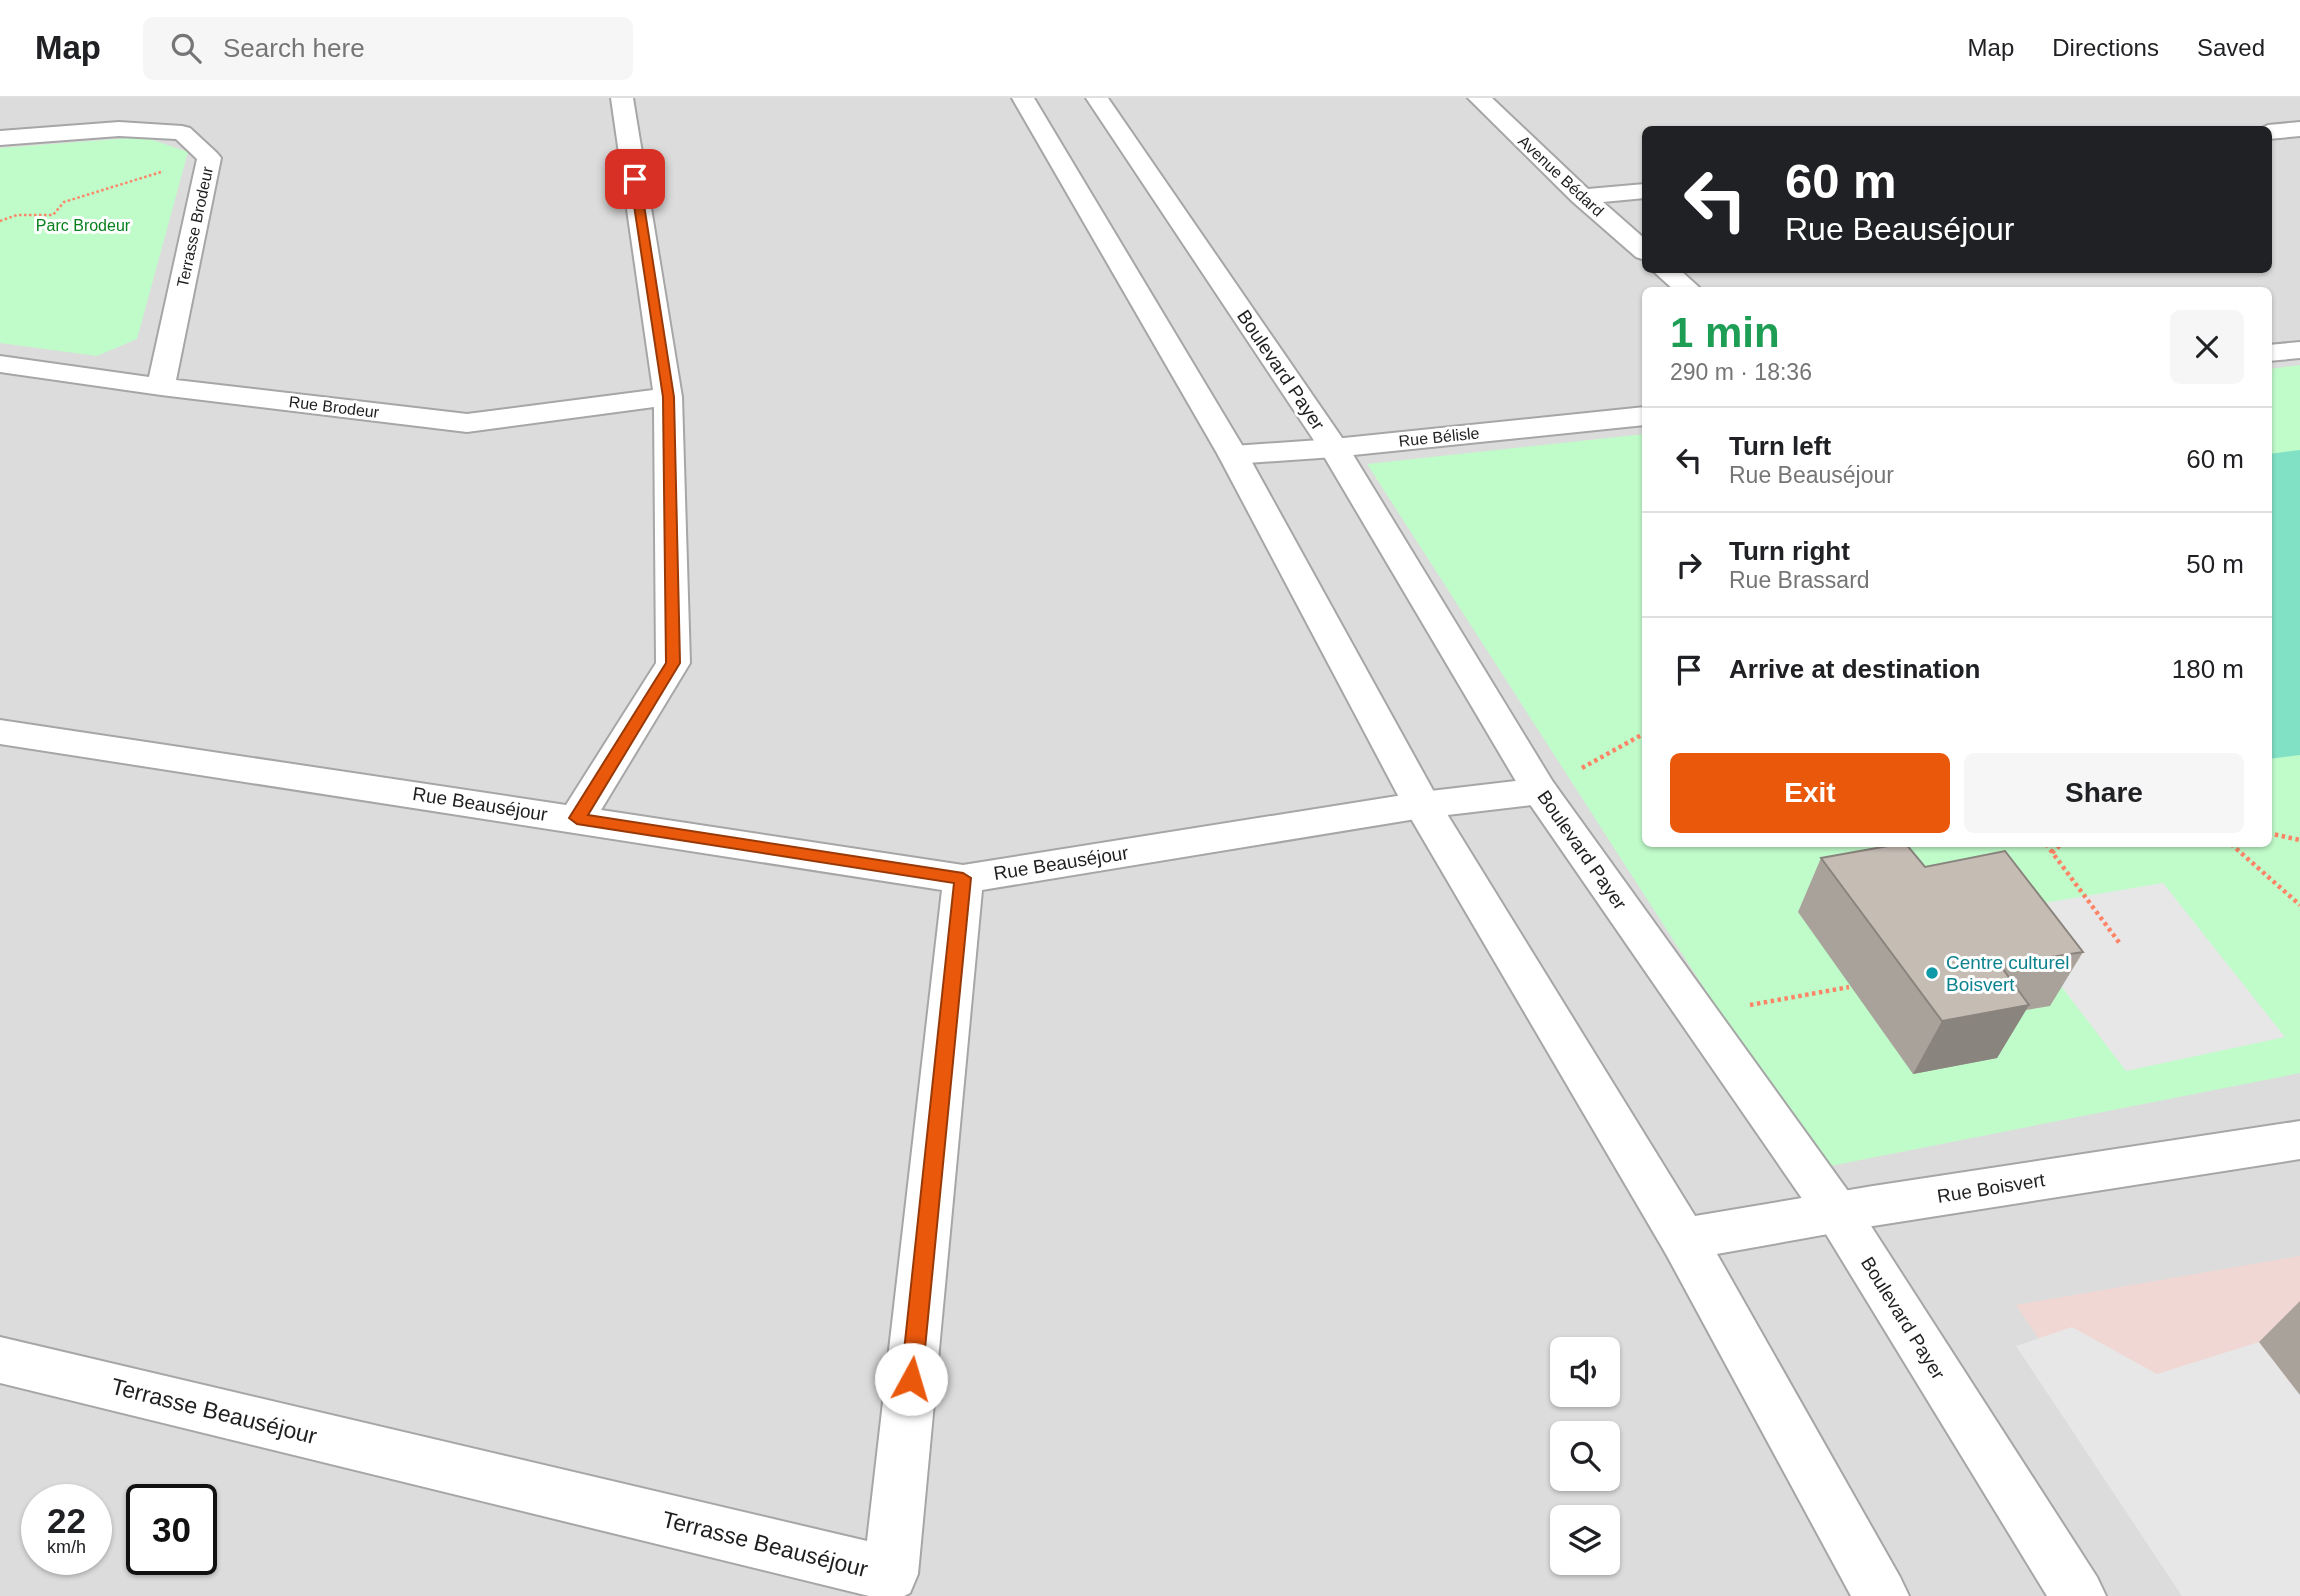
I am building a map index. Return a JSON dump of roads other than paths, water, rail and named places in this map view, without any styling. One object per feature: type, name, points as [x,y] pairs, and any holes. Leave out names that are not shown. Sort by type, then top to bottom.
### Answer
[{"type":"street","points":[[577,818],[673,663],[668,397],[622,98]]},
{"type":"street","points":[[1023,98],[1233,455],[1422,805],[1683,1239],[1881,1596]]},
{"type":"street","name":"Boulevard Payer","points":[[1097,98],[1334,448],[1540,791],[1837,1212],[2077,1596]]},
{"type":"street","name":"Avenue Bédard","points":[[1479,98],[1582,197],[1642,249]]},
{"type":"street","name":"Terrasse Brodeur","points":[[0,138],[119,129],[182,133],[209,158],[161,387]]},
{"type":"street","points":[[2272,132],[2300,129]]},
{"type":"street","points":[[1582,197],[1642,191]]},
{"type":"street","points":[[1669,273],[1685,287]]},
{"type":"street","points":[[2272,353],[2300,350]]},
{"type":"street","name":"Rue Brodeur","points":[[0,364],[161,387],[467,423],[668,397]]},
{"type":"street","name":"Rue Bélisle","points":[[1233,455],[1334,448],[1642,416]]},
{"type":"street","name":"Rue Beauséjour","points":[[0,732],[963,878],[1422,805],[1540,791]]},
{"type":"street","name":"Terrasse Beauséjour","points":[[0,1360],[891,1574],[963,878]]},
{"type":"street","name":"Rue Boisvert","points":[[1683,1239],[1837,1212],[2300,1140]]},
{"type":"place","name":"Centre culturel Boisvert","points":[[1932,973]]},
{"type":"park label","name":"Parc Brodeur","points":[[83,225]]}]
